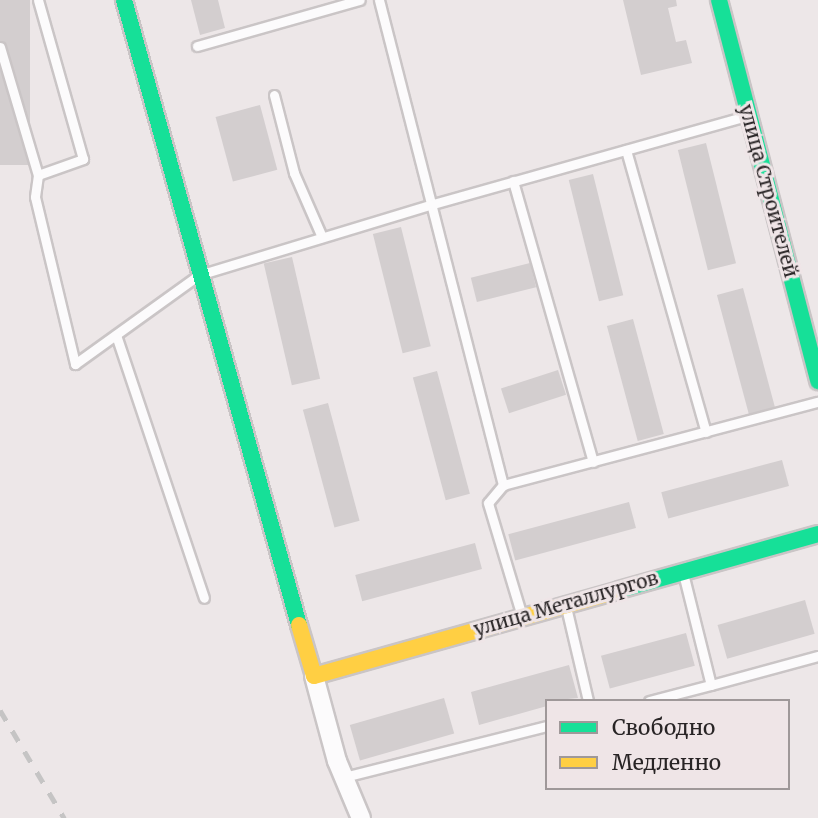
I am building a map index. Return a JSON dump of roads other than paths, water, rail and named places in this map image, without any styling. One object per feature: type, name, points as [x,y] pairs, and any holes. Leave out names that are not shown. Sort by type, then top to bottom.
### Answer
[{"type":"main road","points":[[124,0],[198,275],[314,676]]},
{"type":"main road","name":"улица Строителей","points":[[719,0],[817,374]]},
{"type":"main road","name":"улица Металлургов","points":[[314,676],[818,534]]},
{"type":"street","points":[[314,676],[344,777],[361,818]]},
{"type":"lane","points":[[38,0],[83,159],[38,176]]},
{"type":"lane","points":[[197,46],[360,0]]},
{"type":"lane","points":[[379,0],[503,485]]},
{"type":"lane","points":[[0,47],[38,176],[35,197],[75,364],[198,275],[433,204],[749,115]]},
{"type":"lane","points":[[274,95],[294,173],[323,237]]},
{"type":"lane","points":[[626,150],[706,432]]},
{"type":"lane","points":[[513,181],[593,462]]},
{"type":"lane","points":[[116,335],[204,598]]},
{"type":"lane","points":[[522,617],[488,503],[503,485],[818,402]]},
{"type":"lane","points":[[682,571],[711,685]]},
{"type":"lane","points":[[565,604],[588,699]]},
{"type":"lane","points":[[657,699],[818,656]]},
{"type":"lane","points":[[344,777],[545,727]]},
{"type":"railway","points":[[0,710],[64,818]]}]
